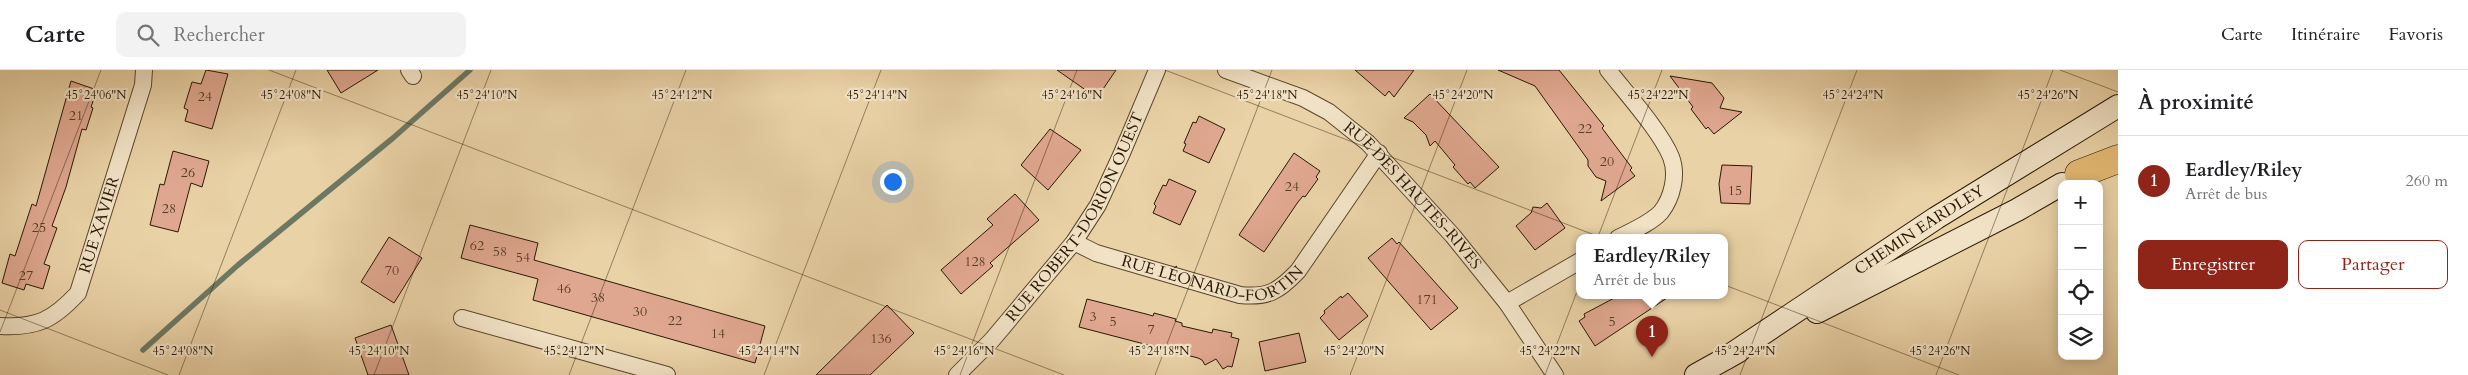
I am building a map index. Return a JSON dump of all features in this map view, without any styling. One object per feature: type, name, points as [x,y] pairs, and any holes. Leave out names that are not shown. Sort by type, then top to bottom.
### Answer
[{"type":"highway","points":[[2070,180],[2118,159]]},
{"type":"main road","name":"CHEMIN EARDLEY","points":[[1726,358],[1936,218],[2118,106]]},
{"type":"main road","name":"CHEMIN EARDLEY","points":[[2070,180],[2118,150]]},
{"type":"main road","name":"CHEMIN EARDLEY","points":[[1696,375],[2058,186]]},
{"type":"street","name":"RUE XAVIER","points":[[0,326],[22,327],[40,323],[60,312],[78,293],[143,85],[144,70]]},
{"type":"street","name":"RUE ROBERT-DORION OUEST","points":[[957,375],[992,340],[1074,242],[1098,204],[1122,154],[1157,70]]},
{"type":"street","name":"RUE DES HAUTES-RIVES","points":[[1226,70],[1303,98],[1353,129],[1378,153],[1453,236],[1507,303],[1555,375]]},
{"type":"street","points":[[1608,70],[1664,145],[1672,158],[1675,173],[1668,201],[1660,213],[1625,234]]},
{"type":"street","name":"RUE LÉONARD-FORTIN","points":[[1074,242],[1096,252],[1240,295],[1257,297],[1271,293],[1285,285],[1298,270],[1378,153]]},
{"type":"street","points":[[1507,303],[1576,263]]},
{"type":"street","points":[[462,318],[667,375]]},
{"type":"building","points":[[206,70],[228,74],[212,129],[185,121],[188,110],[184,108],[192,82],[201,84]]},
{"type":"building","points":[[327,70],[378,70],[341,93]]},
{"type":"building","points":[[1057,70],[1116,70],[1097,98]]},
{"type":"building","points":[[1355,70],[1414,70],[1394,97],[1389,91],[1385,96]]},
{"type":"building","points":[[1498,70],[1559,70],[1604,126],[1602,128],[1632,168],[1630,170],[1635,176],[1601,201],[1606,181],[1596,177],[1588,166],[1588,160],[1535,86]]},
{"type":"building","points":[[1670,76],[1712,83],[1724,98],[1720,108],[1742,112],[1714,134],[1708,127],[1706,129],[1691,109],[1693,107]]},
{"type":"building","points":[[71,81],[97,90],[91,107],[93,108],[86,130],[82,129],[66,187],[52,226],[57,228],[44,264],[50,266],[43,289],[26,284],[24,290],[2,283],[10,254],[15,256],[32,204],[36,206]]},
{"type":"building","points":[[1430,94],[1499,167],[1475,188],[1470,182],[1468,184],[1453,167],[1455,165],[1435,141],[1430,146],[1426,135],[1413,122],[1404,118]]},
{"type":"building","points":[[1199,116],[1225,129],[1209,163],[1183,151],[1186,144],[1184,143],[1193,122],[1196,123]]},
{"type":"building","points":[[1050,129],[1081,150],[1048,190],[1021,165]]},
{"type":"building","points":[[173,151],[209,161],[202,187],[191,183],[178,232],[150,225],[160,184],[164,185]]},
{"type":"building","points":[[1294,153],[1320,171],[1316,177],[1318,179],[1305,197],[1303,196],[1298,202],[1264,252],[1239,235]]},
{"type":"building","points":[[1722,165],[1752,166],[1750,204],[1721,203],[1719,184]]},
{"type":"building","points":[[1169,179],[1196,191],[1180,225],[1153,213],[1156,206],[1154,204],[1163,185],[1166,186]]},
{"type":"building","points":[[1015,194],[1039,220],[990,263],[993,266],[961,294],[941,270],[993,225],[987,219]]},
{"type":"building","points":[[1547,203],[1565,228],[1535,250],[1516,226],[1531,213],[1533,207],[1541,208]]},
{"type":"building","points":[[470,225],[538,243],[534,260],[765,326],[755,363],[533,300],[538,279],[461,258]]},
{"type":"building","points":[[389,237],[422,258],[394,303],[361,282]]},
{"type":"building","points":[[1392,238],[1397,244],[1399,242],[1458,308],[1431,330],[1368,258]]},
{"type":"building","points":[[1348,293],[1368,316],[1339,340],[1320,318],[1325,313],[1324,311],[1341,296],[1342,298]]},
{"type":"building","points":[[1087,299],[1153,316],[1154,313],[1176,319],[1175,321],[1182,323],[1182,326],[1212,333],[1213,329],[1232,333],[1231,337],[1239,339],[1232,367],[1228,366],[1223,369],[1216,359],[1205,365],[1198,358],[1079,327]]},
{"type":"building","points":[[1612,299],[1666,299],[1595,346],[1579,321],[1585,317],[1584,314]]},
{"type":"building","points":[[887,305],[914,333],[870,375],[816,375]]},
{"type":"building","points":[[391,325],[409,375],[368,375],[355,338]]},
{"type":"building","points":[[1299,333],[1306,362],[1265,371],[1259,342]]},
{"type":"waterway","points":[[143,350],[238,265],[393,138],[470,70]]},
{"type":"place","name":"Eardley/Riley","points":[[1652,357]]}]
